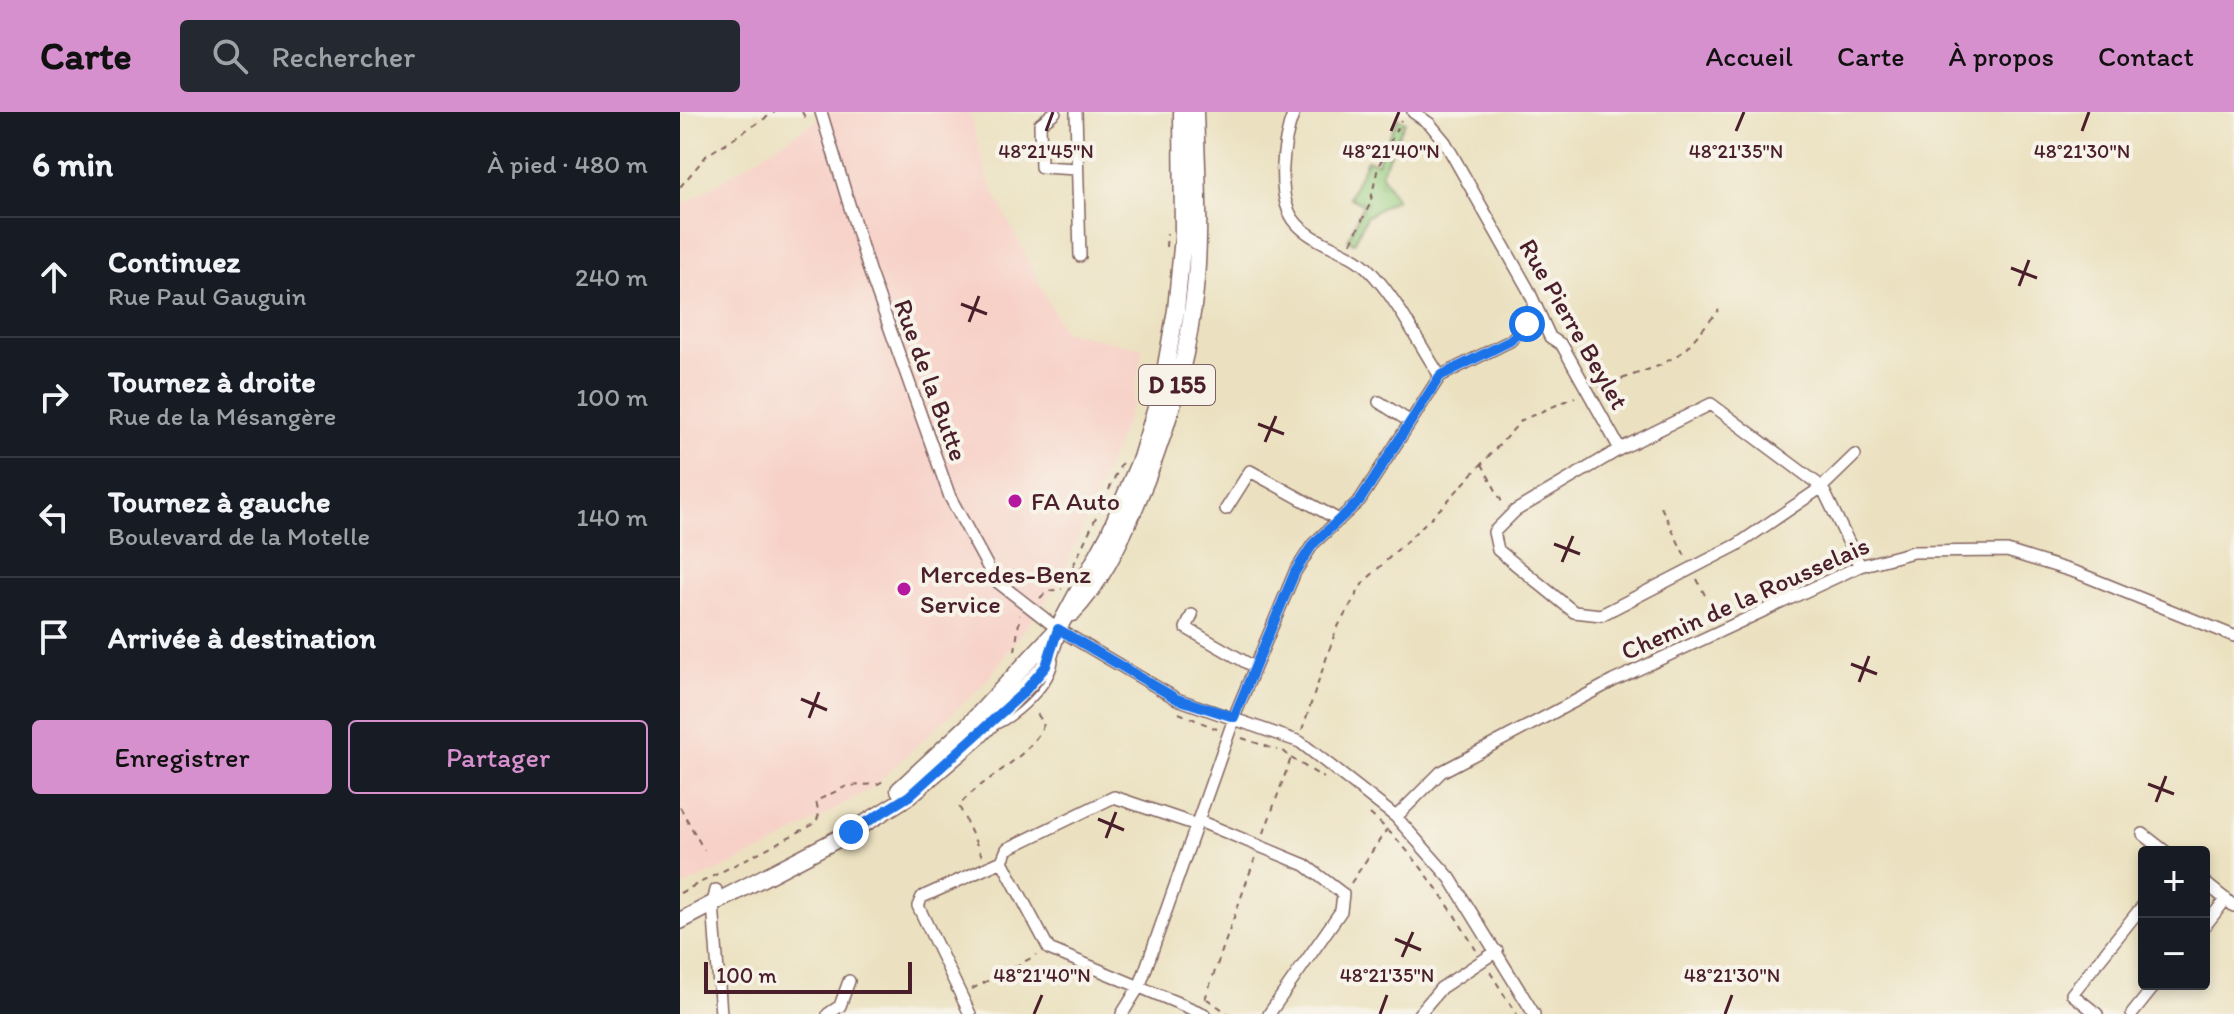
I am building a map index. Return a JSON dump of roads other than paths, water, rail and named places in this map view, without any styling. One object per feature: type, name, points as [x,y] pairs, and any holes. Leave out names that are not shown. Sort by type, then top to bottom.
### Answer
[{"type":"main road","name":"D 155","points":[[680,909],[715,896],[851,832],[909,796],[979,736],[1046,666],[1058,629],[1109,534],[1141,458],[1162,388],[1176,310],[1183,237],[1182,112]]},
{"type":"main road","name":"D 155","points":[[680,921],[715,896],[840,827],[899,790],[968,726],[1089,595],[1122,537],[1155,462],[1176,390],[1195,278],[1195,112]]},
{"type":"street","name":"Rue de la Butte","points":[[821,112],[869,270],[950,497],[995,580],[1058,629],[1177,699],[1297,741],[1396,817],[1450,878],[1534,1014]]},
{"type":"street","points":[[1055,112],[1040,124],[1041,167],[1077,169]]},
{"type":"street","points":[[1076,112],[1080,256]]},
{"type":"street","points":[[1294,112],[1287,131],[1284,197],[1297,224],[1365,266],[1382,284],[1440,376]]},
{"type":"street","name":"Rue Pierre Beylet","points":[[1413,112],[1430,124],[1445,142],[1550,337],[1562,345],[1620,449],[1711,404],[1822,487],[1860,566]]},
{"type":"street","points":[[1122,1014],[1140,985],[1234,717],[1295,572],[1313,544],[1360,500],[1440,376],[1510,341],[1527,324],[1534,304]]},
{"type":"street","points":[[1379,402],[1409,421]]},
{"type":"street","points":[[1620,449],[1565,478],[1509,515],[1494,532],[1498,550],[1574,612],[1601,615],[1737,545],[1822,487],[1855,455]]},
{"type":"street","points":[[1226,509],[1250,471],[1339,520]]},
{"type":"street","name":"Chemin de la Rousselais","points":[[1396,817],[1441,772],[1613,681],[1860,566],[1913,552],[2007,551],[2078,573],[2234,636]]},
{"type":"street","points":[[1192,615],[1186,628],[1254,667]]},
{"type":"street","points":[[970,1014],[918,906],[922,897],[1002,861],[1007,849],[1114,797],[1260,844],[1305,865],[1343,894],[1341,911],[1269,1014]]},
{"type":"street","points":[[2143,834],[2158,846]]},
{"type":"street","points":[[1002,861],[1049,949],[1202,1013]]},
{"type":"street","points":[[2210,887],[2230,903],[2210,921]]},
{"type":"street","points":[[715,896],[721,1014]]},
{"type":"street","points":[[2097,1014],[2072,994],[2138,912]]},
{"type":"street","points":[[1419,1014],[1441,988],[1497,951]]},
{"type":"street","points":[[828,1014],[840,1006],[849,981]]},
{"type":"street","points":[[2132,1014],[2151,990]]},
{"type":"lane","points":[[979,736],[1014,718],[1054,672],[1058,629]]},
{"type":"place","name":"FA Auto","points":[[1015,501]]},
{"type":"place","name":"Mercedes-Benz Service","points":[[904,589]]}]
